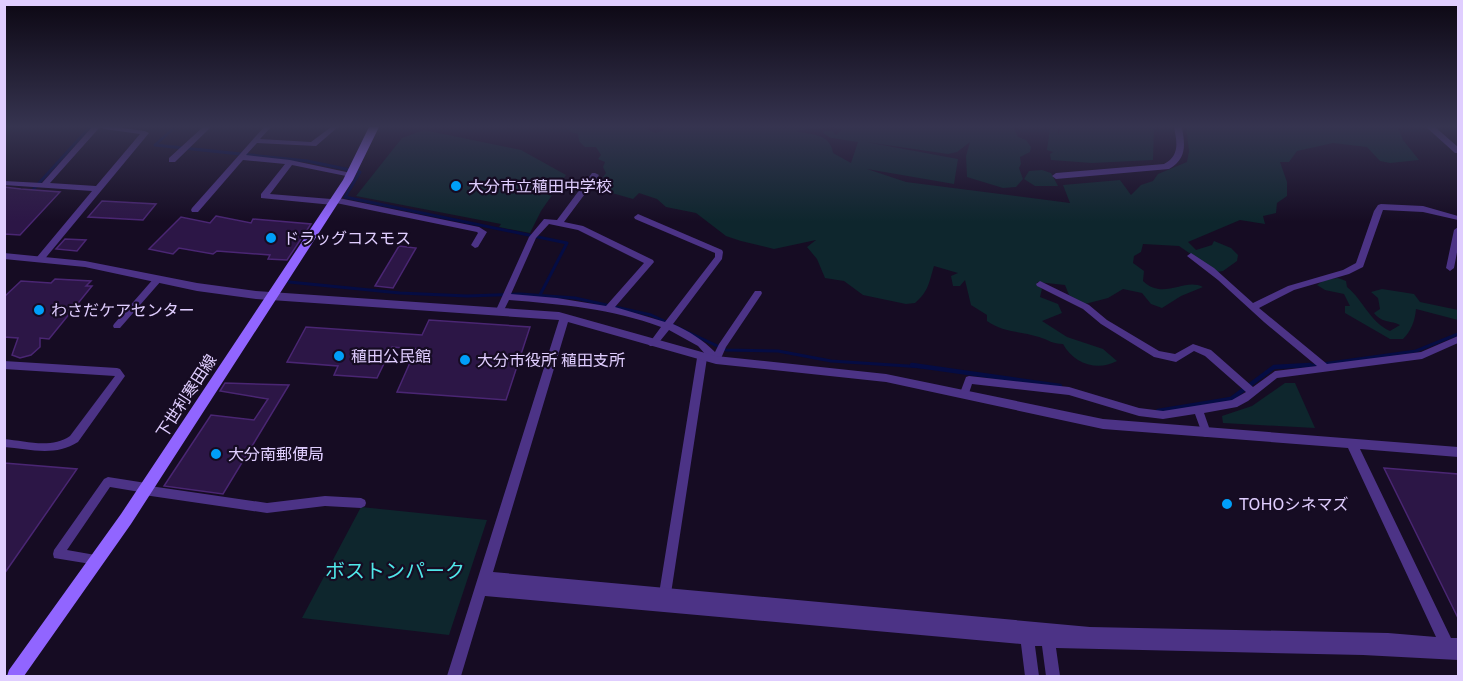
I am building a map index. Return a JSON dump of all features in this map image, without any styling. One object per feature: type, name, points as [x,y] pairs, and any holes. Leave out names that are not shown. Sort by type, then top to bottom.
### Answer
[{"type":"main road","name":"下世利寒田線","points":[[15,676],[145,489],[351,175],[359,159]]},
{"type":"street","points":[[44,185],[68,159]]},
{"type":"street","points":[[40,259],[124,159]]},
{"type":"street","points":[[195,210],[238,159]]},
{"type":"street","points":[[258,159],[290,162],[351,175]]},
{"type":"street","points":[[1056,176],[1166,168],[1178,159]]},
{"type":"street","points":[[290,162],[264,196],[334,201],[479,230],[483,232],[475,245]]},
{"type":"street","points":[[559,223],[595,175]]},
{"type":"street","points":[[4,183],[99,189]]},
{"type":"street","points":[[1252,307],[1289,289],[1351,271],[1360,265],[1380,208],[1423,209],[1458,218]]},
{"type":"street","points":[[638,217],[719,252],[719,257],[653,344]]},
{"type":"street","points":[[500,310],[534,236],[546,221],[580,228],[650,262],[608,309]]},
{"type":"street","points":[[1450,268],[1458,230]]},
{"type":"street","points":[[4,256],[40,259],[271,296],[500,310],[565,317],[702,358],[719,352],[758,293]]},
{"type":"street","points":[[1191,256],[1208,267],[1252,307],[1297,341],[1325,368]]},
{"type":"street","points":[[117,326],[158,279]]},
{"type":"street","points":[[1040,284],[1086,307],[1104,322],[1160,356],[1176,358],[1193,348],[1205,351],[1253,392]]},
{"type":"street","points":[[506,297],[570,302],[608,309],[668,323],[719,352],[871,375],[965,393],[1086,421],[1206,433],[1458,452]]},
{"type":"street","points":[[454,676],[565,317]]},
{"type":"street","points":[[965,393],[967,382],[971,379],[1068,392],[1152,415],[1198,410],[1234,404],[1275,375],[1422,355],[1458,339]]},
{"type":"street","points":[[664,600],[702,358]]},
{"type":"street","points":[[4,443],[57,447],[67,445],[74,439],[120,376],[117,372],[6,368]]},
{"type":"street","points":[[1198,410],[1206,433]]},
{"type":"street","points":[[483,583],[1047,635],[1453,649],[1352,444]]},
{"type":"street","points":[[97,560],[58,554],[108,482],[267,508],[330,500],[361,503]]},
{"type":"street","points":[[1026,633],[1032,676]]},
{"type":"street","points":[[1047,635],[1053,676]]},
{"type":"green space","points":[[386,159],[537,159],[566,175],[541,211],[530,233],[499,227],[501,224],[356,196]]},
{"type":"green space","points":[[598,159],[843,159],[851,163],[852,159],[957,159],[954,184],[867,169],[906,182],[1070,203],[1063,185],[1120,180],[1131,195],[1141,185],[1153,181],[1158,174],[1187,162],[1188,159],[1291,159],[1289,162],[1280,162],[1287,182],[1287,196],[1277,203],[1276,213],[1263,216],[1265,224],[1240,220],[1188,242],[1196,250],[1212,245],[1214,241],[1231,248],[1238,255],[1237,261],[1223,271],[1217,272],[1179,246],[1143,244],[1141,252],[1134,256],[1133,263],[1144,271],[1143,281],[1151,287],[1166,289],[1196,285],[1203,287],[1181,296],[1162,308],[1151,304],[1142,293],[1123,289],[1108,298],[1085,304],[1069,295],[1065,285],[1037,282],[1042,289],[1040,297],[1058,304],[1062,313],[1042,321],[1067,337],[1103,349],[1117,361],[1102,366],[1079,361],[1067,351],[1063,344],[993,325],[987,321],[987,315],[971,305],[965,280],[960,286],[953,286],[951,276],[958,273],[934,266],[926,290],[915,303],[906,304],[863,295],[844,281],[825,278],[817,259],[807,247],[816,240],[774,249],[726,236],[696,213],[666,207],[657,199],[639,193],[633,199],[612,193],[609,181],[603,177],[606,173],[603,167],[605,162]]},
{"type":"green space","points":[[966,159],[1020,159],[1019,168],[1023,179],[1016,187],[1003,188],[967,177]]},
{"type":"green space","points":[[1051,159],[1153,159],[1092,163]]},
{"type":"green space","points":[[1378,159],[1419,160],[1390,163]]},
{"type":"green space","points":[[1042,170],[1051,173],[1058,186],[1035,186],[1024,179],[1029,171]]},
{"type":"green space","points":[[1338,278],[1346,281],[1347,287],[1372,317],[1390,331],[1400,325],[1384,320],[1374,313],[1380,309],[1378,298],[1371,292],[1382,289],[1414,294],[1420,302],[1458,310],[1458,320],[1416,309],[1415,318],[1406,336],[1403,339],[1390,339],[1345,313],[1345,306],[1350,306],[1344,294],[1325,290],[1317,285],[1324,280]]},
{"type":"green space","points":[[1285,383],[1295,383],[1315,428],[1223,423],[1222,416],[1252,406]]},
{"type":"green space","name":"ボストンパーク","points":[[361,507],[487,520],[449,635],[302,618]]},
{"type":"building","points":[[4,187],[60,192],[20,235],[4,234]]},
{"type":"building","points":[[102,201],[156,204],[143,220],[88,217]]},
{"type":"building","points":[[216,216],[251,223],[253,219],[311,224],[287,260],[268,259],[270,255],[217,251],[213,254],[179,248],[173,254],[149,249],[181,217],[210,223]]},
{"type":"building","points":[[65,239],[86,240],[77,251],[56,249]]},
{"type":"building","points":[[399,246],[416,248],[393,288],[375,286]]},
{"type":"building","name":"わさだケアセンター","points":[[55,279],[91,281],[86,286],[92,286],[49,339],[40,338],[40,347],[31,355],[20,358],[12,355],[18,338],[4,337],[4,297],[21,281],[51,283]]},
{"type":"building","name":"大分市役所 稙田支所","points":[[429,320],[530,327],[506,400],[397,392],[416,349],[392,347],[377,378],[334,375],[338,366],[287,362],[306,327],[422,335]]},
{"type":"building","name":"大分南郵便局","points":[[225,383],[289,385],[223,494],[164,486],[211,415],[254,420],[268,399],[220,391]]},
{"type":"building","points":[[4,463],[77,469],[4,574]]},
{"type":"building","points":[[1384,468],[1458,474],[1458,618]]},
{"type":"waterway","points":[[30,193],[61,159]]},
{"type":"waterway","points":[[286,159],[360,172],[345,197],[567,243],[540,295]]},
{"type":"waterway","points":[[289,282],[400,293],[467,296],[520,294],[575,298],[651,315],[726,350],[778,351],[831,361],[923,367]]},
{"type":"waterway","points":[[1279,367],[1315,365],[1416,351],[1458,334]]},
{"type":"waterway","points":[[912,365],[1060,386]]},
{"type":"waterway","points":[[1158,411],[1231,399],[1274,367],[1310,365]]},
{"type":"place","name":"大分市立稙田中学校","points":[[456,186]]},
{"type":"place","name":"ドラッグコスモス","points":[[271,238]]},
{"type":"place","name":"わさだケアセンター","points":[[39,310]]},
{"type":"place","name":"稙田公民館","points":[[339,356]]},
{"type":"place","name":"大分市役所 稙田支所","points":[[465,360]]},
{"type":"place","name":"大分南郵便局","points":[[216,454]]},
{"type":"place","name":"TOHOシネマズ","points":[[1227,504]]}]
